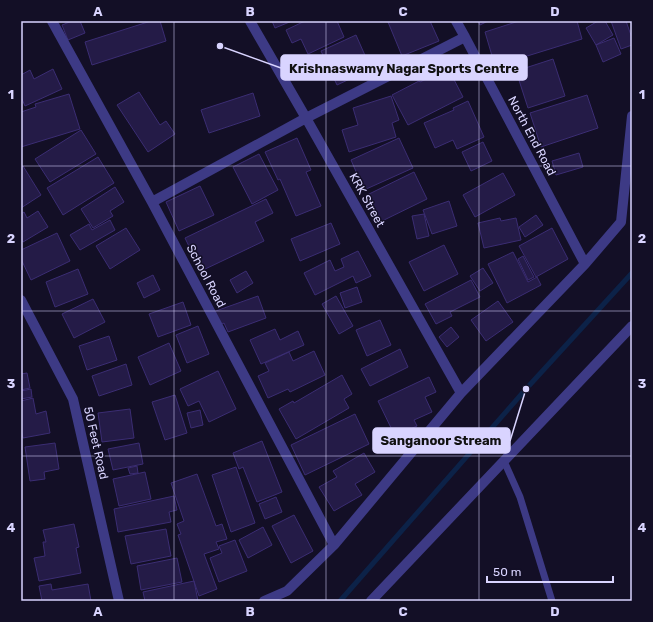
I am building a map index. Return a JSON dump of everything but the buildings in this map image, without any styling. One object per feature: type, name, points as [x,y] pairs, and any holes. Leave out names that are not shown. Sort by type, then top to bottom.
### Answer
[{"type":"street","name":"School Road","points":[[52,21],[152,202],[334,545]]},
{"type":"street","name":"KRK Street","points":[[250,21],[461,393]]},
{"type":"street","name":"North End Road","points":[[456,21],[585,264]]},
{"type":"street","points":[[152,202],[306,118],[465,37]]},
{"type":"street","points":[[264,601],[287,591],[334,545],[461,393],[585,264],[621,222],[632,116]]},
{"type":"street","name":"50 Feet Road","points":[[21,300],[73,399],[119,601]]},
{"type":"street","points":[[371,601],[632,326]]},
{"type":"lane","points":[[504,461],[520,497],[552,601]]},
{"type":"waterway","points":[[340,601],[526,389],[632,273]]},
{"type":"place","name":"Krishnaswamy Nagar Sports Centre","points":[[220,46]]},
{"type":"place","name":"Sanganoor Stream","points":[[526,389]]}]
